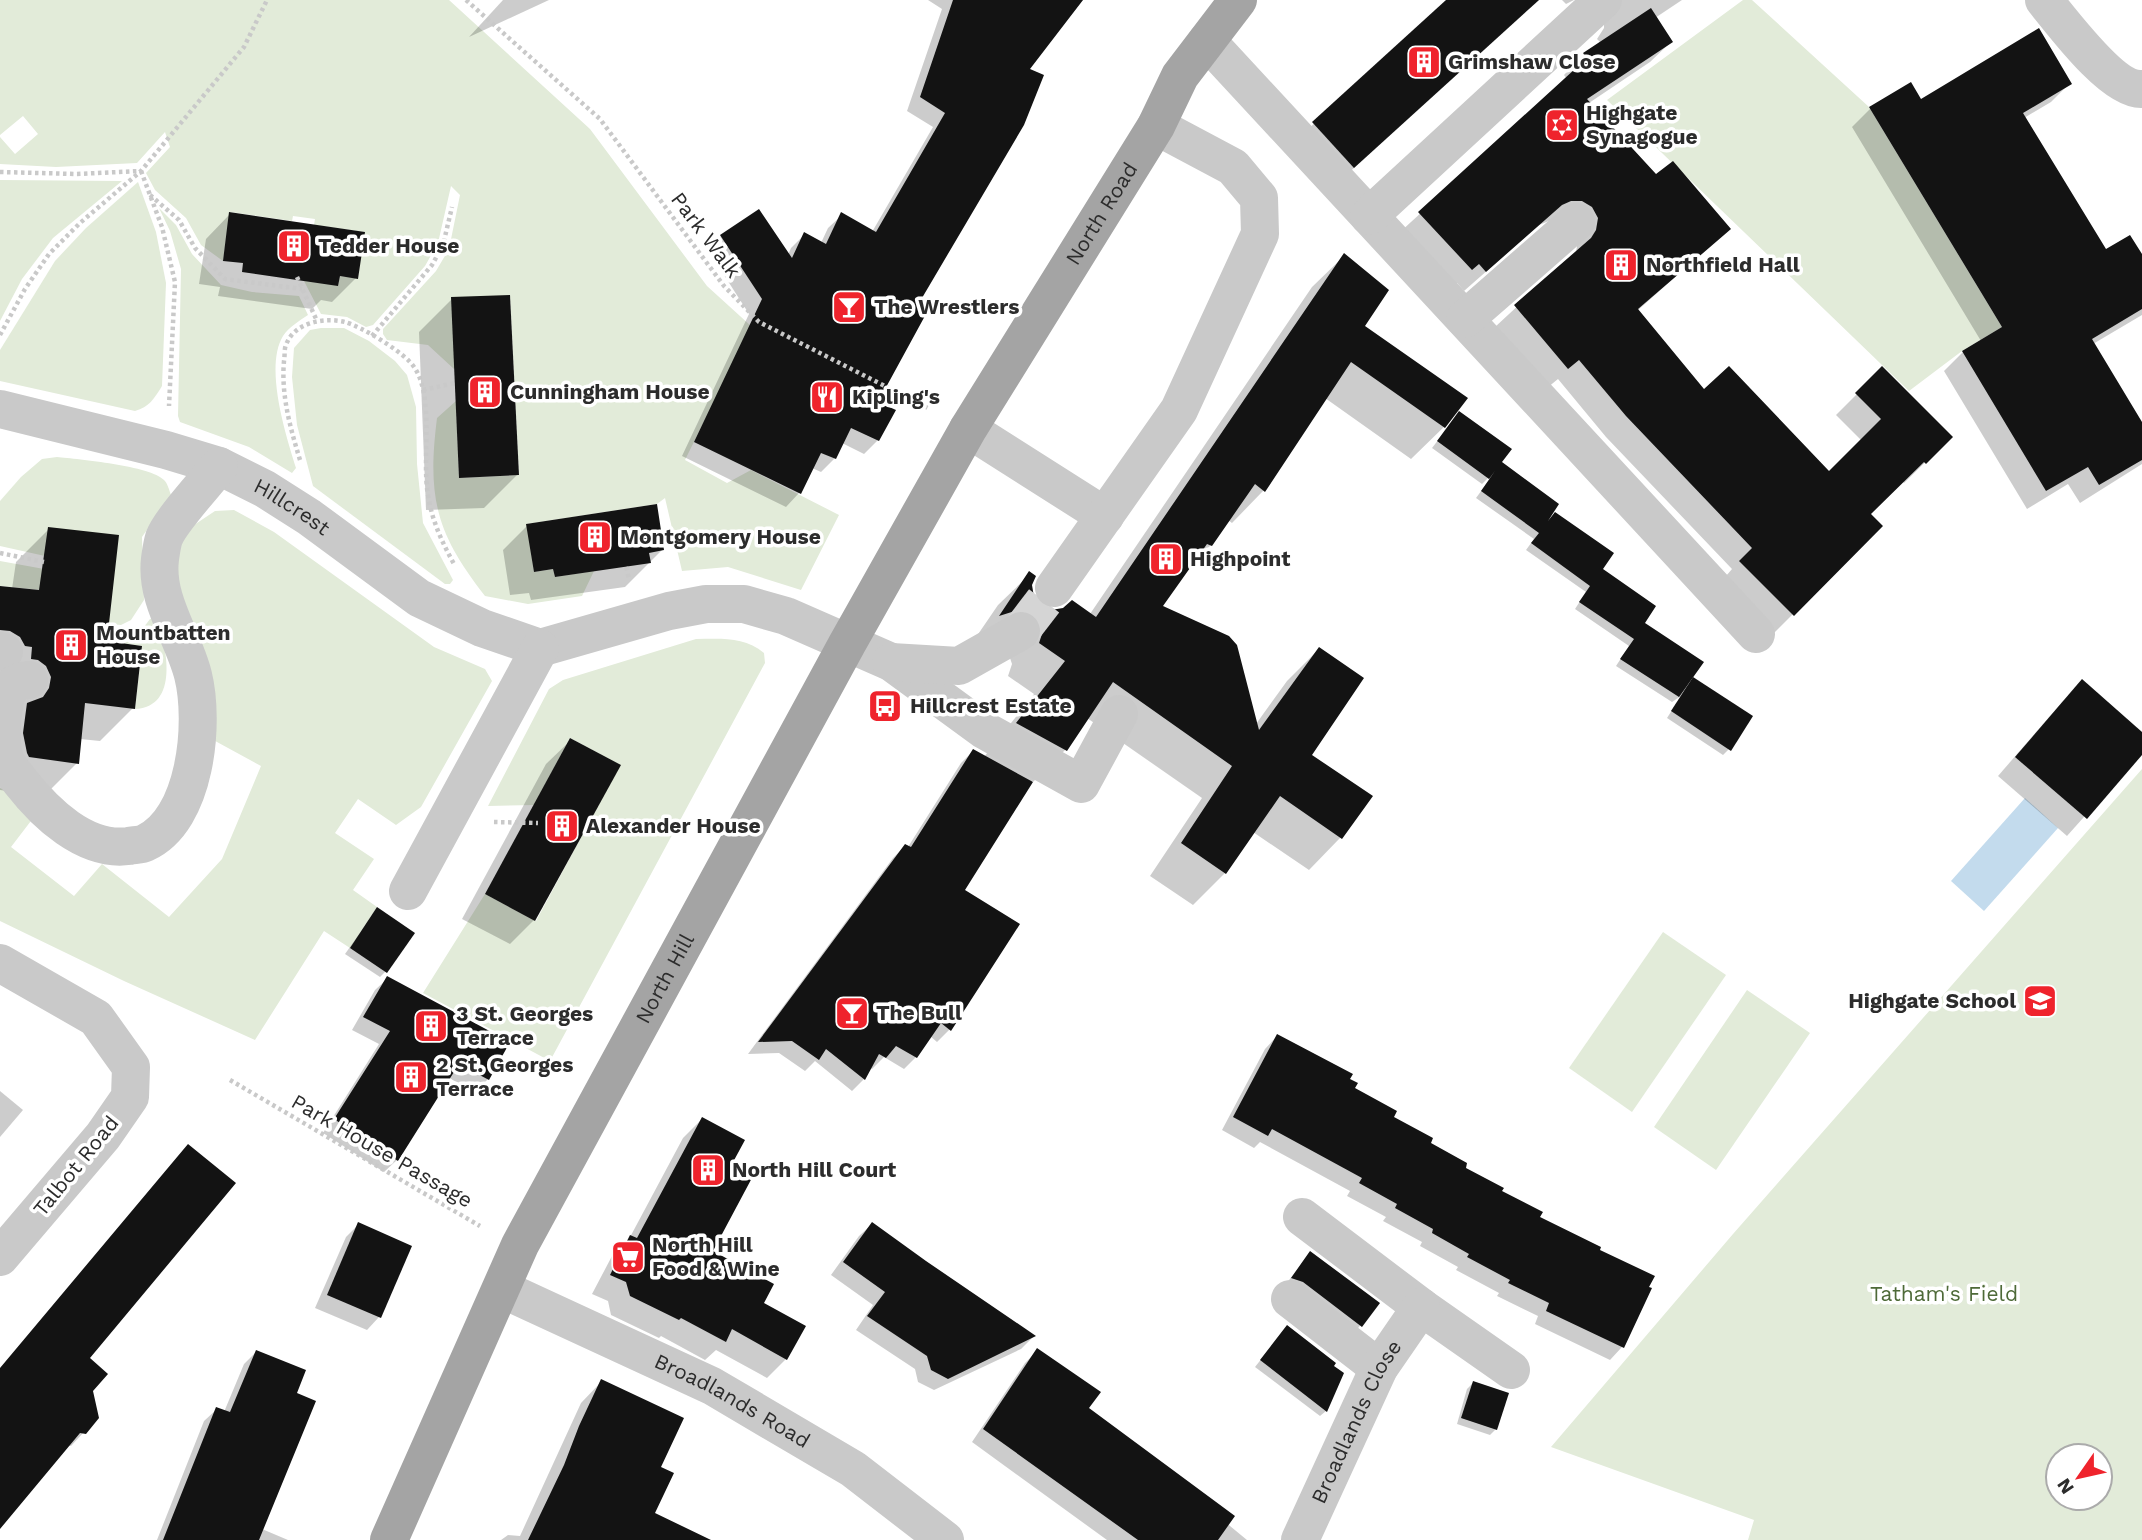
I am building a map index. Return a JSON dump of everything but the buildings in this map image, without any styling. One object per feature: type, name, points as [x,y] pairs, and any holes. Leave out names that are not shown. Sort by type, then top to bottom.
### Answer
[{"type":"main road","name":"North Road","points":[[968,429],[1156,126],[1180,76],[1238,0]]},
{"type":"main road","name":"North Hill","points":[[389,1540],[520,1245],[847,644],[968,429]]},
{"type":"street","points":[[1369,216],[1603,0]]},
{"type":"street","points":[[2044,0],[2092,57],[2113,76],[2135,90],[2142,89]]},
{"type":"street","points":[[1207,41],[1756,634]]},
{"type":"street","points":[[1054,588],[1180,410],[1261,234],[1259,198],[1233,167],[1156,126]]},
{"type":"street","points":[[1465,319],[1576,222]]},
{"type":"street","name":"Hillcrest","points":[[7,419],[166,450],[219,466],[265,489],[309,517],[419,598],[482,628],[540,648]]},
{"type":"street","points":[[968,429],[1105,516]]},
{"type":"street","points":[[11,661],[17,681],[9,688],[4,703],[0,741],[5,762],[34,798],[58,820],[88,840],[115,848],[144,844],[170,825],[186,790],[195,758],[197,721],[193,676],[160,588],[160,561],[164,537],[219,466]]},
{"type":"street","points":[[408,891],[540,648],[669,611],[706,604],[744,604],[786,616],[891,662],[984,730],[1081,784],[1119,714]]},
{"type":"street","points":[[891,662],[959,666],[1021,631]]},
{"type":"street","name":"Talbot Road","points":[[0,963],[96,1018],[131,1067],[130,1097],[103,1136],[0,1257]]},
{"type":"street","points":[[1302,1217],[1421,1307],[1511,1370]]},
{"type":"street","name":"Broadlands Road","points":[[502,1289],[712,1386],[853,1469],[945,1540]]},
{"type":"street","points":[[1290,1299],[1379,1368]]},
{"type":"street","name":"Broadlands Close","points":[[1300,1540],[1379,1368],[1421,1307]]},
{"type":"path","points":[[0,335],[25,289],[49,254],[79,223],[141,171],[244,47],[267,0]]},
{"type":"path","name":"Park Walk","points":[[466,0],[600,119],[724,286],[759,321],[968,429]]},
{"type":"path","points":[[0,172],[77,174],[141,171]]},
{"type":"path","points":[[141,171],[162,227],[175,282],[169,413]]},
{"type":"path","points":[[150,195],[179,220],[195,248],[225,279],[302,289]]},
{"type":"path","points":[[372,335],[432,264],[443,245],[452,207]]},
{"type":"path","points":[[297,277],[317,321]]},
{"type":"path","points":[[302,467],[289,424],[283,378],[286,344],[306,324],[317,321],[345,322],[372,335],[410,361],[420,377],[425,400],[427,493],[436,530],[459,573]]},
{"type":"path","points":[[423,390],[455,383]]},
{"type":"path","points":[[0,553],[44,562]]},
{"type":"path","points":[[482,822],[538,823]]},
{"type":"path","name":"Park House Passage","points":[[230,1080],[464,1218],[520,1245]]},
{"type":"green space","points":[[0,0],[449,0],[590,129],[707,286],[751,326],[685,460],[727,483],[751,470],[839,515],[801,590],[728,567],[682,571],[665,498],[657,504],[527,524],[534,572],[553,569],[555,577],[594,571],[582,596],[528,604],[485,596],[455,553],[439,513],[433,471],[434,446],[437,418],[456,401],[459,478],[519,475],[510,296],[454,369],[428,345],[387,340],[383,334],[383,329],[436,271],[449,249],[460,195],[451,186],[438,243],[425,266],[373,325],[366,327],[347,317],[321,314],[304,281],[338,285],[340,276],[358,278],[364,232],[314,225],[315,219],[293,216],[292,221],[230,212],[223,261],[201,245],[186,218],[155,190],[146,173],[170,147],[165,132],[137,163],[56,167],[0,164],[0,137],[15,154],[38,134],[23,116],[0,135]]},
{"type":"green space","points":[[1743,0],[1752,0],[1869,107],[2002,327],[1962,351],[1909,391],[1607,100]]},
{"type":"green space","points":[[0,180],[122,181],[53,238],[22,279],[0,321]]},
{"type":"green space","points":[[138,182],[156,232],[166,283],[162,386],[156,395],[148,405],[135,411],[0,381],[0,350],[55,261],[86,228]]},
{"type":"green space","points":[[159,208],[176,225],[192,254],[221,285],[252,292],[299,296],[308,315],[283,336],[276,365],[279,402],[296,468],[292,473],[249,447],[180,422],[181,269],[170,231]]},
{"type":"green space","points":[[344,328],[369,341],[395,361],[407,375],[416,407],[417,464],[423,523],[453,580],[450,584],[445,584],[313,486],[297,425],[292,377],[294,348],[310,330]]},
{"type":"green space","points":[[57,457],[145,471],[157,475],[168,487],[171,495],[142,537],[144,600],[131,620],[121,625],[109,624],[45,556],[0,546],[0,501],[21,477],[42,459]]},
{"type":"green space","points":[[234,510],[274,532],[434,647],[485,669],[492,681],[421,807],[396,825],[358,799],[335,833],[374,859],[353,890],[377,907],[350,948],[324,931],[255,1040],[0,921],[0,788],[19,796],[37,813],[11,847],[74,896],[102,864],[169,917],[222,859],[261,766],[206,736],[175,604],[175,552],[191,527],[215,511]]},
{"type":"green space","points":[[0,561],[44,569],[41,590],[0,586]]},
{"type":"green space","points":[[156,618],[166,659],[164,687],[159,698],[149,706],[135,709],[142,646],[121,643],[138,635],[150,619]]},
{"type":"green space","points":[[696,639],[740,641],[764,653],[765,663],[550,1061],[423,993],[485,894],[536,921],[620,765],[570,738],[534,805],[488,806],[549,689],[563,680]]},
{"type":"green space","name":"Tatham's Field","points":[[2142,769],[2142,1540],[1748,1540],[1754,1520],[1551,1447],[1733,1234]]},
{"type":"green space","points":[[1663,932],[1726,975],[1632,1112],[1569,1068]]},
{"type":"green space","points":[[1747,990],[1810,1033],[1716,1170],[1654,1127]]},
{"type":"water","points":[[2025,798],[2058,828],[1984,911],[1951,881]]},
{"type":"tunnel","points":[[1021,631],[1054,588]]},
{"type":"place","name":"Grimshaw Close","points":[[1424,62]]},
{"type":"place","name":"Highgate Synagogue","points":[[1562,125]]},
{"type":"place","name":"Tedder House","points":[[294,246]]},
{"type":"place","name":"Northfield Hall","points":[[1621,265]]},
{"type":"place","name":"The Wrestlers","points":[[849,307]]},
{"type":"place","name":"Cunningham House","points":[[485,392]]},
{"type":"place","name":"Kipling's","points":[[827,397]]},
{"type":"place","name":"Montgomery House","points":[[595,537]]},
{"type":"place","name":"Highpoint","points":[[1166,559]]},
{"type":"place","name":"Mountbatten House","points":[[71,645]]},
{"type":"place","name":"Hillcrest Estate","points":[[885,706]]},
{"type":"place","name":"Alexander House","points":[[562,826]]},
{"type":"place","name":"Highgate School","points":[[2040,1001]]},
{"type":"place","name":"The Bull","points":[[852,1013]]},
{"type":"place","name":"3 St. Georges Terrace","points":[[431,1026]]},
{"type":"place","name":"2 St. Georges Terrace","points":[[411,1077]]},
{"type":"place","name":"North Hill Court","points":[[708,1170]]},
{"type":"place","name":"North Hill Food & Wine","points":[[628,1257]]}]
